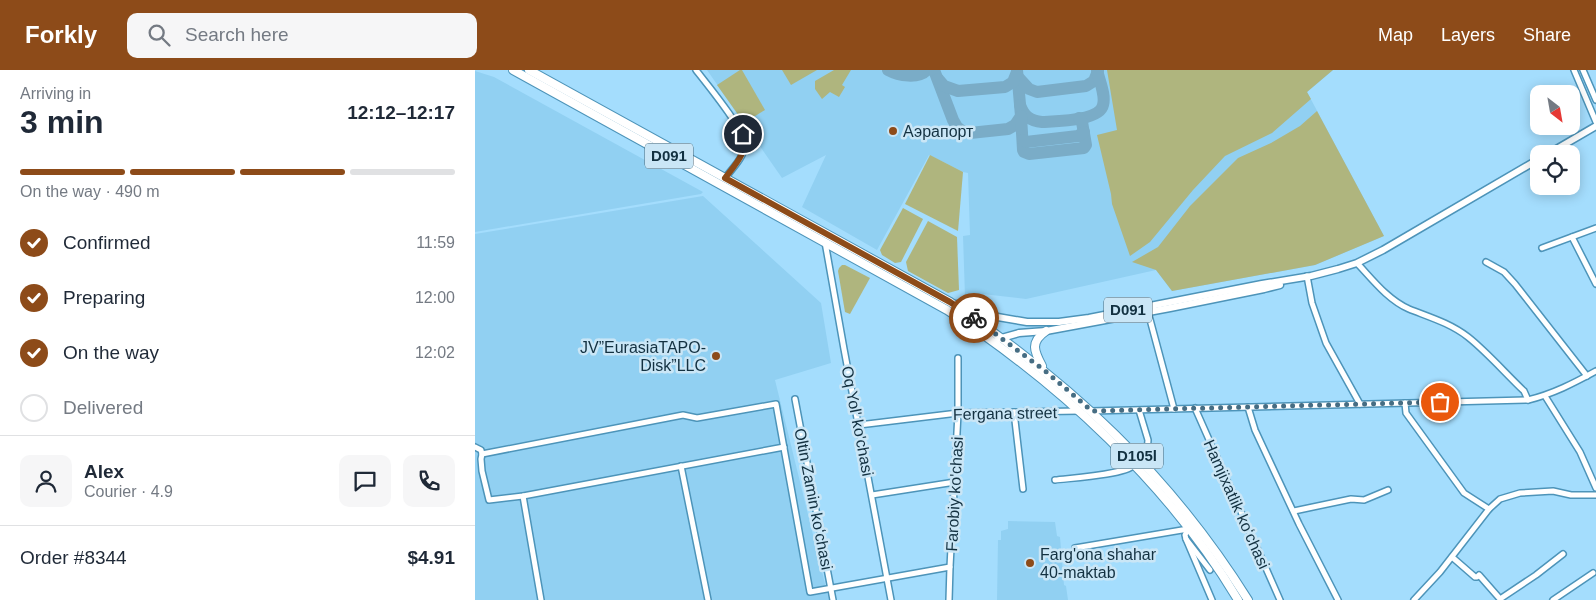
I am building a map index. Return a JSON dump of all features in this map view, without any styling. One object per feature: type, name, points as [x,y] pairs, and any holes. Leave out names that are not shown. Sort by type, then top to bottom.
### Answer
[{"type":"highway","name":"D091","points":[[513,70],[826,238],[950,302],[1001,337]]},
{"type":"highway","name":"D091","points":[[529,70],[725,178],[947,310],[992,342]]},
{"type":"highway","points":[[1044,370],[1034,349],[1040,335],[1046,331]]},
{"type":"highway","name":"D105l","points":[[1001,337],[1044,370],[1092,411],[1162,483],[1209,544],[1247,600]]},
{"type":"highway","name":"D105l","points":[[992,342],[1017,359],[1078,411],[1134,465],[1153,485],[1188,529],[1218,568],[1238,600]]},
{"type":"main road","points":[[1562,145],[1596,124]]},
{"type":"main road","name":"D091","points":[[950,302],[986,315],[1027,322],[1059,322],[1089,318],[1338,269],[1357,263],[1383,250],[1530,164]]},
{"type":"main road","name":"D091","points":[[992,342],[1001,337],[1019,333],[1046,331],[1264,289],[1307,276]]},
{"type":"street","points":[[696,70],[745,139],[742,154],[725,178]]},
{"type":"street","points":[[1574,70],[1596,124]]},
{"type":"street","points":[[1583,70],[1596,98]]},
{"type":"street","points":[[1543,248],[1596,228]]},
{"type":"street","points":[[1572,237],[1596,284]]},
{"type":"street","name":"Oq Yol' ko'chasi","points":[[826,238],[891,600]]},
{"type":"street","points":[[1486,262],[1504,272],[1587,376]]},
{"type":"street","points":[[1357,263],[1399,303],[1442,322],[1468,338],[1524,390],[1528,400]]},
{"type":"street","points":[[1307,276],[1312,303],[1326,343],[1361,404]]},
{"type":"street","points":[[1148,312],[1174,409]]},
{"type":"street","name":"Farobiy ko'chasi","points":[[949,600],[959,413],[958,358]]},
{"type":"street","name":"Fergana street","points":[[859,425],[959,413],[1528,400],[1545,396],[1573,384],[1596,370]]},
{"type":"street","points":[[1545,396],[1580,452],[1596,488]]},
{"type":"street","name":"Oltin Zamin koʻchasi","points":[[795,399],[833,600]]},
{"type":"street","points":[[1405,403],[1405,413],[1464,493],[1489,509]]},
{"type":"street","points":[[482,454],[683,416],[697,418],[776,404],[810,592],[950,567]]},
{"type":"street","points":[[1247,407],[1255,430],[1338,600]]},
{"type":"street","name":"Hamjixatlik koʻchasi","points":[[1195,408],[1280,600]]},
{"type":"street","points":[[1139,410],[1147,440],[1146,466]]},
{"type":"street","points":[[1014,412],[1023,489]]},
{"type":"street","points":[[475,447],[482,454],[482,472],[489,500],[523,496],[784,447]]},
{"type":"street","points":[[1055,480],[1104,474],[1130,469],[1134,465]]},
{"type":"street","points":[[681,466],[708,600]]},
{"type":"street","points":[[872,495],[955,482]]},
{"type":"street","points":[[1294,511],[1351,499],[1364,500],[1388,490]]},
{"type":"street","points":[[1414,600],[1452,557],[1489,509],[1500,499],[1520,493],[1553,491],[1571,495],[1596,495]]},
{"type":"street","points":[[523,496],[541,600]]},
{"type":"street","points":[[1188,529],[1185,535],[1186,539],[1212,600]]},
{"type":"street","points":[[1075,548],[1188,529]]},
{"type":"street","points":[[1186,539],[1210,570]]},
{"type":"street","points":[[1452,557],[1475,577],[1479,575],[1499,599],[1536,576],[1563,554]]},
{"type":"street","points":[[1553,600],[1593,573]]},
{"type":"shaded area","points":[[707,70],[1333,70],[1307,92],[1384,236],[1315,265],[1172,291],[1156,270],[1026,299],[983,294],[965,296],[963,236],[970,235],[968,173],[929,155],[877,250],[802,207],[826,155],[782,178]]},
{"type":"shaded area","points":[[475,71],[494,77],[703,192],[701,194],[475,232]]},
{"type":"shaded area","points":[[703,196],[821,303],[831,363],[775,380],[829,600],[475,600],[475,234]]},
{"type":"shaded area","name":"Farg'ona shahar 40-maktab","points":[[1008,521],[1055,522],[1057,536],[1060,537],[1064,585],[1066,586],[1068,600],[997,600],[998,540],[1001,540],[1001,531],[1008,529]]},
{"type":"green space","points":[[742,70],[765,110],[744,123],[717,85]]},
{"type":"green space","points":[[782,70],[817,70],[791,85]]},
{"type":"green space","points":[[834,70],[851,70],[842,85],[845,87],[839,97],[830,92],[822,99],[815,89],[815,81]]},
{"type":"green space","points":[[1107,70],[1333,70],[1307,92],[1311,99],[1272,133],[1225,156],[1193,190],[1150,242],[1130,256],[1112,204],[1097,135],[1117,130]]},
{"type":"green space","points":[[1317,111],[1384,236],[1315,265],[1172,291],[1156,270],[1132,262],[1158,247],[1190,206],[1238,158],[1271,143],[1300,126]]},
{"type":"green space","points":[[930,155],[963,172],[958,231],[905,204]]},
{"type":"green space","points":[[903,208],[923,219],[901,262],[895,263],[882,255],[880,250]]},
{"type":"green space","points":[[928,221],[957,237],[959,290],[948,293],[908,271],[906,262]]},
{"type":"green space","points":[[842,265],[870,278],[850,314],[845,312],[838,271]]},
{"type":"taxiway","points":[[888,70],[908,76],[919,75],[927,70]]},
{"type":"taxiway","points":[[934,70],[953,120],[962,131],[970,133],[1008,129],[1015,125],[1021,116],[1017,70]]},
{"type":"taxiway","points":[[1020,105],[1028,117],[1042,122],[1077,119],[1094,114],[1100,110],[1104,101],[1097,70]]},
{"type":"taxiway","points":[[1018,77],[1029,89],[1037,92],[1086,86],[1094,81],[1098,71]]},
{"type":"taxiway","points":[[938,79],[944,86],[958,91],[1005,87],[1013,82],[1017,72]]},
{"type":"taxiway","points":[[1021,116],[1023,150],[1029,154],[1084,148],[1086,145],[1082,122],[1079,118]]},
{"type":"taxiway","points":[[1023,140],[1026,142],[1078,136],[1084,132]]},
{"type":"way so far","points":[[974,318],[1044,370],[1092,411],[1440,402]]},
{"type":"place","name":"Аэрапорт","points":[[893,131]]},
{"type":"place","name":"JV”EurasiaTAPO- Disk”LLC","points":[[716,356]]},
{"type":"place","name":"Farg'ona shahar 40-maktab","points":[[1030,563]]},
{"type":"route","points":[[743,134],[745,146],[742,154],[725,178],[950,302],[974,318]]}]
